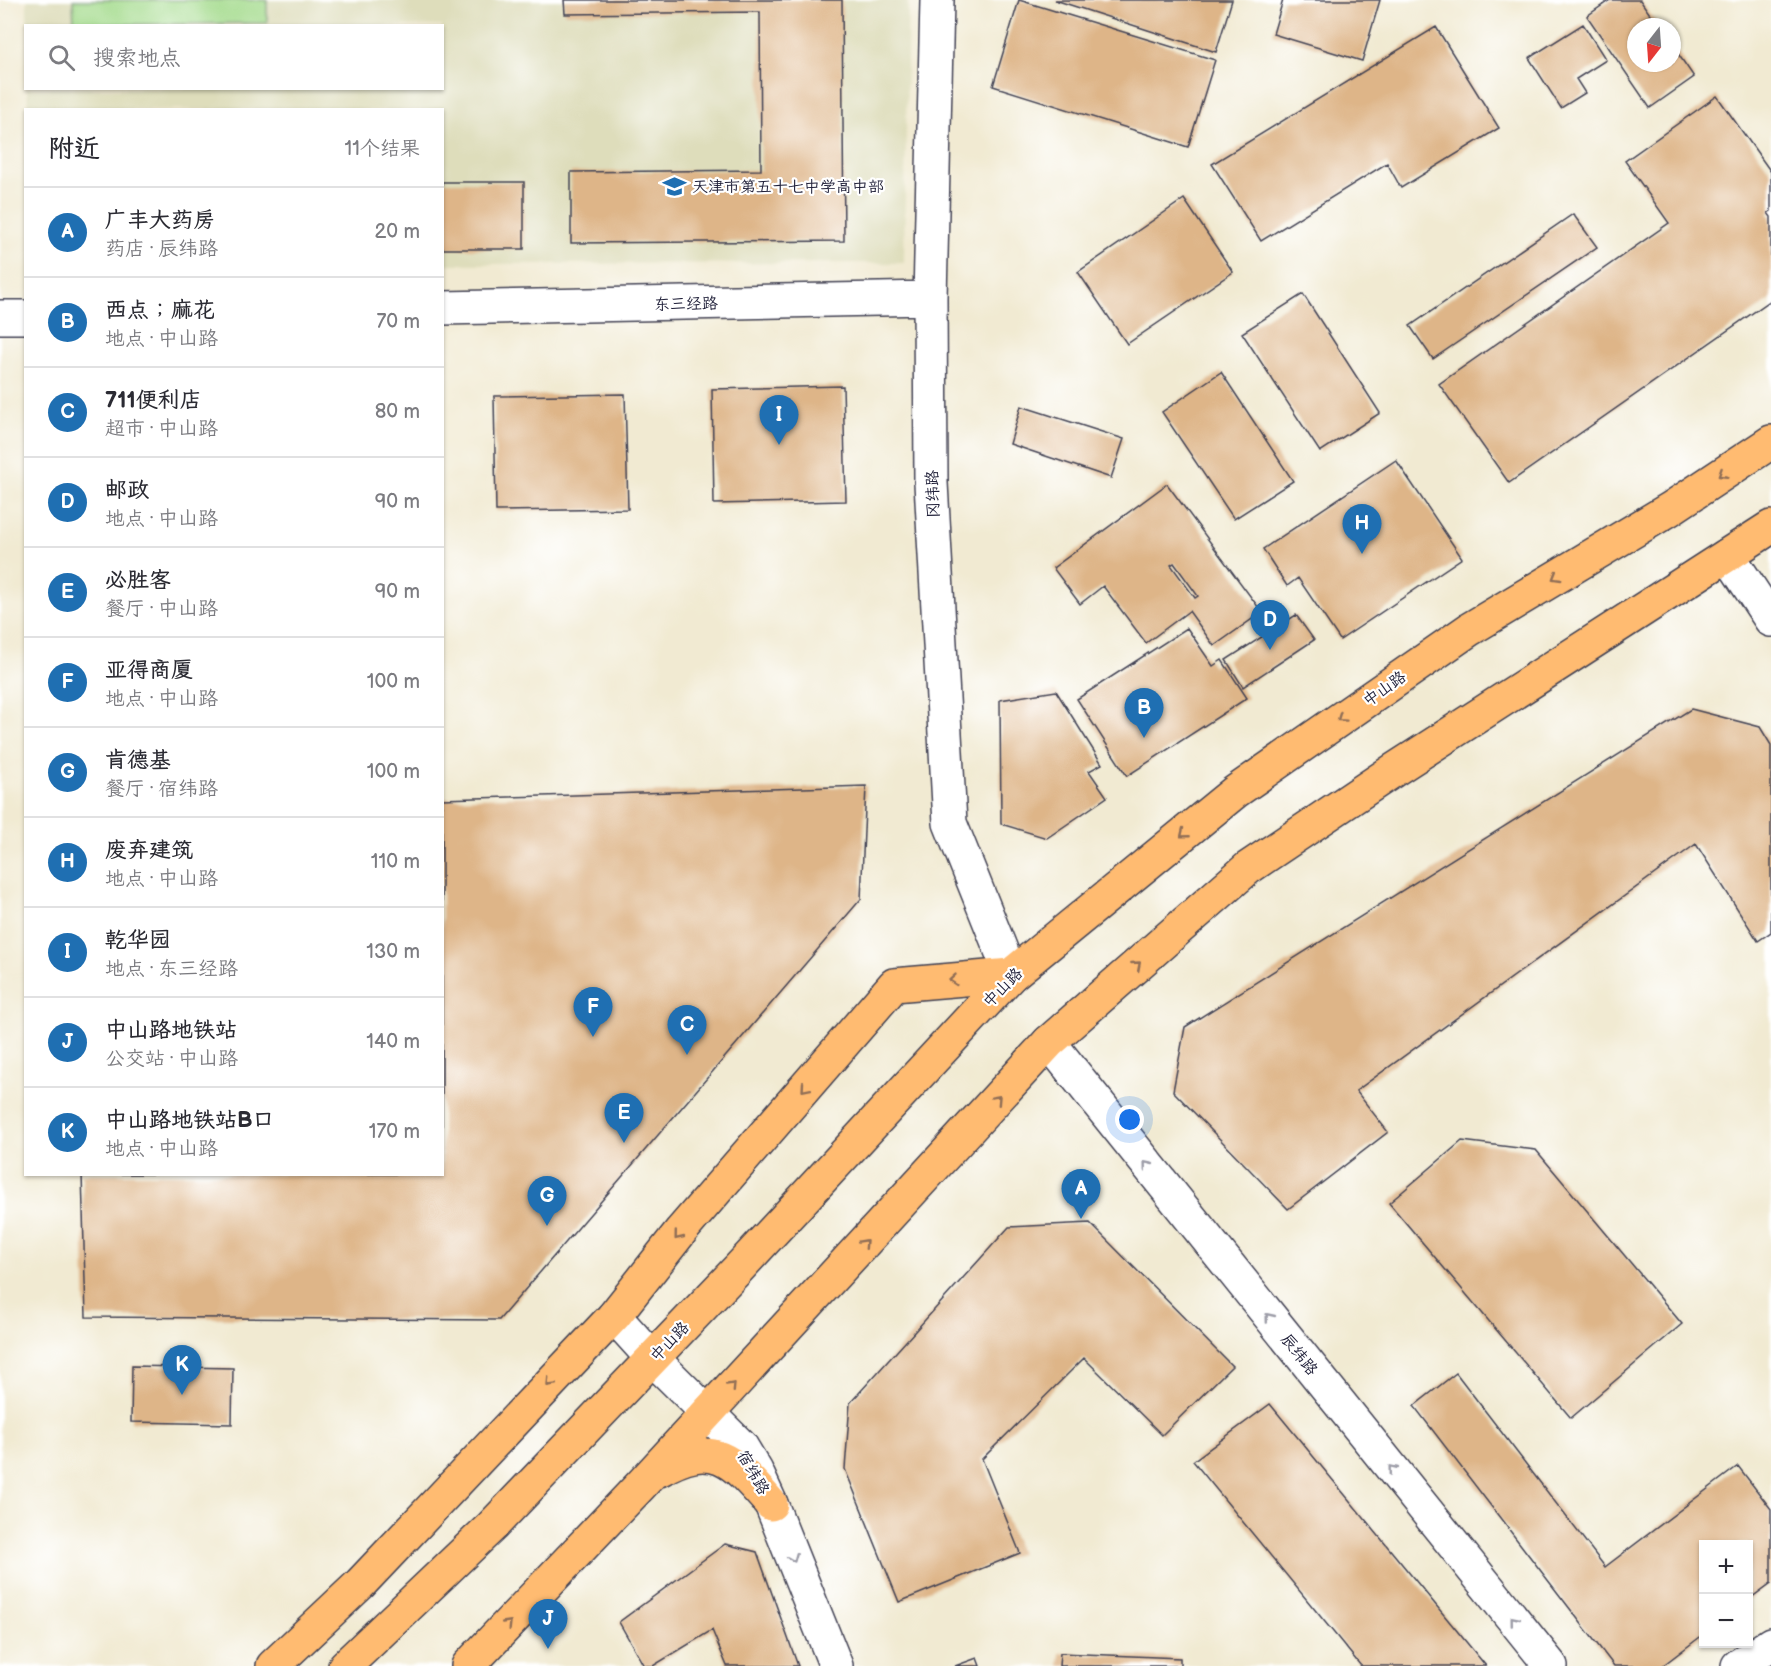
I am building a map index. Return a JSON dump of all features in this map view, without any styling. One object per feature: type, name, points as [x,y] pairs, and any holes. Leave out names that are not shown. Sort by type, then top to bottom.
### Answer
[{"type":"main road","name":"中山路","points":[[345,1666],[492,1526],[653,1359],[1011,975],[1235,792],[1470,629],[1670,509],[1771,442]]},
{"type":"main road","points":[[468,1666],[650,1475],[1049,1042],[1248,868],[1394,770],[1771,527]]},
{"type":"main road","points":[[273,1666],[360,1584],[614,1316],[681,1231],[894,985],[1011,975]]},
{"type":"main road","points":[[650,1475],[688,1456],[713,1455],[726,1460],[737,1469],[771,1504]]},
{"type":"street","name":"冈纬路","points":[[937,0],[930,298],[931,483],[950,823],[1011,975]]},
{"type":"street","name":"东三经路","points":[[444,308],[930,298]]},
{"type":"street","points":[[0,317],[24,317]]},
{"type":"street","points":[[1728,555],[1771,620]]},
{"type":"street","name":"辰纬路","points":[[1049,1042],[1551,1666]]},
{"type":"street","name":"宿纬路","points":[[614,1316],[653,1359],[741,1446],[756,1471],[771,1504],[836,1666]]},
{"type":"street","points":[[1738,1666],[1771,1644]]},
{"type":"shaded area","name":"天津市第五十七中学高中部","points":[[27,0],[908,0],[904,263],[444,264],[444,108],[28,108],[27,90],[444,90],[444,24],[27,24]]},
{"type":"green space","points":[[73,0],[267,0],[267,23],[74,24]]},
{"type":"building","points":[[564,0],[842,0],[844,241],[571,243],[571,172],[761,170],[760,12],[565,14]]},
{"type":"building","points":[[1019,0],[1215,60],[1188,147],[993,86]]},
{"type":"building","points":[[1055,0],[1232,0],[1216,52]]},
{"type":"building","points":[[1283,0],[1380,0],[1362,61],[1273,34]]},
{"type":"building","points":[[1610,0],[1640,0],[1653,18],[1627,18],[1627,72],[1681,72],[1681,58],[1694,77],[1650,108],[1587,16]]},
{"type":"building","points":[[1583,24],[1606,60],[1576,79],[1585,93],[1561,108],[1529,58]]},
{"type":"building","points":[[1436,27],[1499,128],[1401,188],[1387,163],[1261,241],[1212,164]]},
{"type":"building","points":[[1717,96],[1771,172],[1771,211],[1768,213],[1771,217],[1771,300],[1509,483],[1439,384],[1669,223],[1625,161]]},
{"type":"building","points":[[444,182],[524,182],[524,249],[444,249]]},
{"type":"building","points":[[1184,199],[1233,272],[1127,344],[1078,272]]},
{"type":"building","points":[[1573,214],[1597,247],[1433,359],[1410,326]]},
{"type":"building","points":[[1303,294],[1380,413],[1320,452],[1242,333]]},
{"type":"building","points":[[1221,372],[1293,481],[1234,519],[1162,412]]},
{"type":"building","points":[[843,386],[846,501],[714,504],[712,389]]},
{"type":"building","points":[[625,394],[628,509],[496,511],[494,396]]},
{"type":"building","points":[[1021,406],[1124,439],[1111,478],[1010,444]]},
{"type":"building","points":[[1396,460],[1462,558],[1340,640],[1298,578],[1287,586],[1263,549]]},
{"type":"building","points":[[1167,484],[1262,612],[1214,646],[1189,611],[1146,643],[1103,586],[1080,604],[1053,568]],"holes":[[[1174,563],[1198,596],[1195,598],[1171,565]]]},
{"type":"building","points":[[1296,615],[1314,640],[1243,687],[1226,660]]},
{"type":"building","points":[[1187,628],[1213,666],[1222,660],[1247,698],[1127,776],[1077,699]]},
{"type":"building","points":[[1056,691],[1102,764],[1089,771],[1107,797],[1047,838],[1001,824],[1000,700]]},
{"type":"building","points":[[1691,709],[1760,727],[1771,745],[1771,932],[1758,941],[1696,844],[1356,1091],[1388,1132],[1288,1209],[1173,1091],[1185,1027]]},
{"type":"building","points":[[866,786],[861,899],[499,1320],[86,1317],[82,1176],[444,1176],[444,799]]},
{"type":"building","points":[[1462,1141],[1536,1150],[1682,1324],[1571,1418],[1389,1203]]},
{"type":"building","points":[[1090,1223],[1232,1366],[1162,1435],[1084,1358],[982,1459],[1020,1553],[899,1602],[845,1469],[850,1403],[1009,1227]]},
{"type":"building","points":[[132,1366],[233,1368],[232,1424],[131,1422]]},
{"type":"building","points":[[1456,1373],[1605,1567],[1738,1466],[1771,1509],[1771,1583],[1753,1596],[1753,1540],[1699,1540],[1699,1638],[1662,1666],[1614,1666],[1414,1406]]},
{"type":"building","points":[[1270,1404],[1486,1666],[1361,1666],[1193,1461]]},
{"type":"building","points":[[725,1544],[757,1552],[798,1666],[727,1666],[712,1630],[653,1666],[644,1666],[619,1622]]},
{"type":"building","points":[[1060,1653],[1180,1658],[1180,1666],[1059,1666]]},
{"type":"building","points":[[977,1658],[980,1666],[955,1666]]},
{"type":"place","name":"天津市第五十七中学高中部","points":[[674,186]]},
{"type":"place","name":"乾华园","points":[[779,445]]},
{"type":"place","name":"废弃建筑","points":[[1362,554]]},
{"type":"place","name":"邮政","points":[[1270,650]]},
{"type":"place","name":"西点；麻花","points":[[1144,738]]},
{"type":"place","name":"亚得商厦","points":[[593,1037]]},
{"type":"place","name":"711便利店","points":[[687,1055]]},
{"type":"place","name":"必胜客","points":[[624,1143]]},
{"type":"place","name":"广丰大药房","points":[[1081,1219]]},
{"type":"place","name":"肯德基","points":[[547,1226]]},
{"type":"place","name":"中山路地铁站B口","points":[[182,1395]]},
{"type":"place","name":"中山路地铁站","points":[[548,1649]]}]
